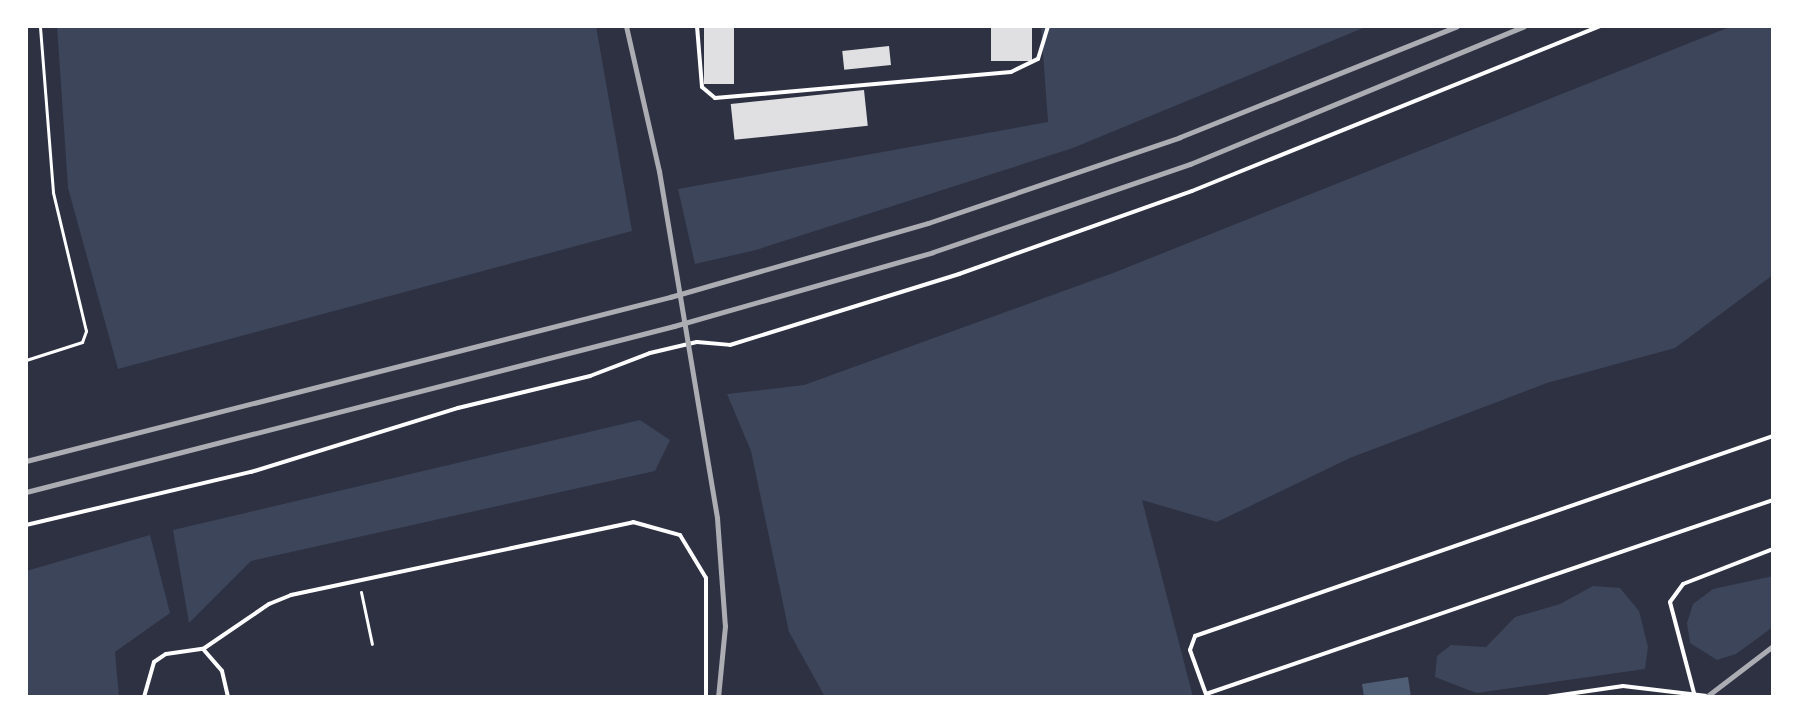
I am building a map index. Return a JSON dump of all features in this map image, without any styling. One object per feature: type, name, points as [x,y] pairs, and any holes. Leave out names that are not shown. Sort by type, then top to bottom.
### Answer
[{"type":"lane","points":[[697,26],[702,87],[715,98],[1011,72],[1038,59],[1048,26]]},
{"type":"lane","points":[[26,525],[251,472],[458,408],[590,376],[650,353],[697,342],[730,345],[959,274],[1206,186],[1600,26]]},
{"type":"lane","points":[[1773,436],[1195,636],[1190,650],[1207,696],[1773,500]]},
{"type":"lane","points":[[144,697],[154,662],[166,654],[203,649],[269,604],[358,580],[633,522],[664,527],[680,535],[706,578],[706,697]]},
{"type":"lane","points":[[1694,693],[1670,602],[1683,584],[1773,549]]},
{"type":"lane","points":[[203,649],[222,671],[228,697]]},
{"type":"lane","points":[[1547,697],[1623,686],[1715,697]]},
{"type":"path","points":[[26,360],[82,342],[86,331],[53,192],[40,26]]},
{"type":"path","points":[[358,580],[372,644]]},
{"type":"shaded area","points":[[57,26],[596,26],[632,231],[118,369],[68,188]]},
{"type":"shaded area","points":[[1041,26],[1368,26],[1073,148],[756,250],[695,264],[678,189],[1048,122]]},
{"type":"shaded area","points":[[1732,26],[1773,26],[1773,275],[1675,348],[1547,383],[1350,458],[1217,522],[1142,500],[1193,697],[825,697],[789,632],[751,451],[727,394],[804,385],[1113,273]]},
{"type":"shaded area","points":[[640,420],[670,440],[655,471],[251,561],[189,623],[173,530]]},
{"type":"shaded area","points":[[150,535],[170,613],[115,652],[119,697],[26,697],[26,571]]},
{"type":"shaded area","points":[[1773,576],[1773,627],[1736,654],[1717,660],[1690,643],[1687,623],[1693,604],[1713,589]]},
{"type":"shaded area","points":[[1593,586],[1620,588],[1639,611],[1648,647],[1645,669],[1476,693],[1435,677],[1437,656],[1451,645],[1486,647],[1515,617],[1560,604]]},
{"type":"shaded area","points":[[1408,677],[1411,697],[1364,697],[1362,684]]},
{"type":"building","points":[[704,26],[734,26],[734,84],[704,84]]},
{"type":"building","points":[[991,26],[1032,26],[1032,61],[991,61]]},
{"type":"building","points":[[889,46],[891,65],[844,70],[842,51]]},
{"type":"building","points":[[864,90],[868,126],[734,140],[731,104]]},
{"type":"railway","points":[[626,26],[659,171],[717,518],[725,626],[718,697]]},
{"type":"railway","points":[[26,461],[670,297],[928,223],[1180,137],[1457,26]]},
{"type":"railway","points":[[26,492],[674,326],[933,252],[1190,164],[1524,26]]},
{"type":"railway","points":[[1706,697],[1773,646]]}]
